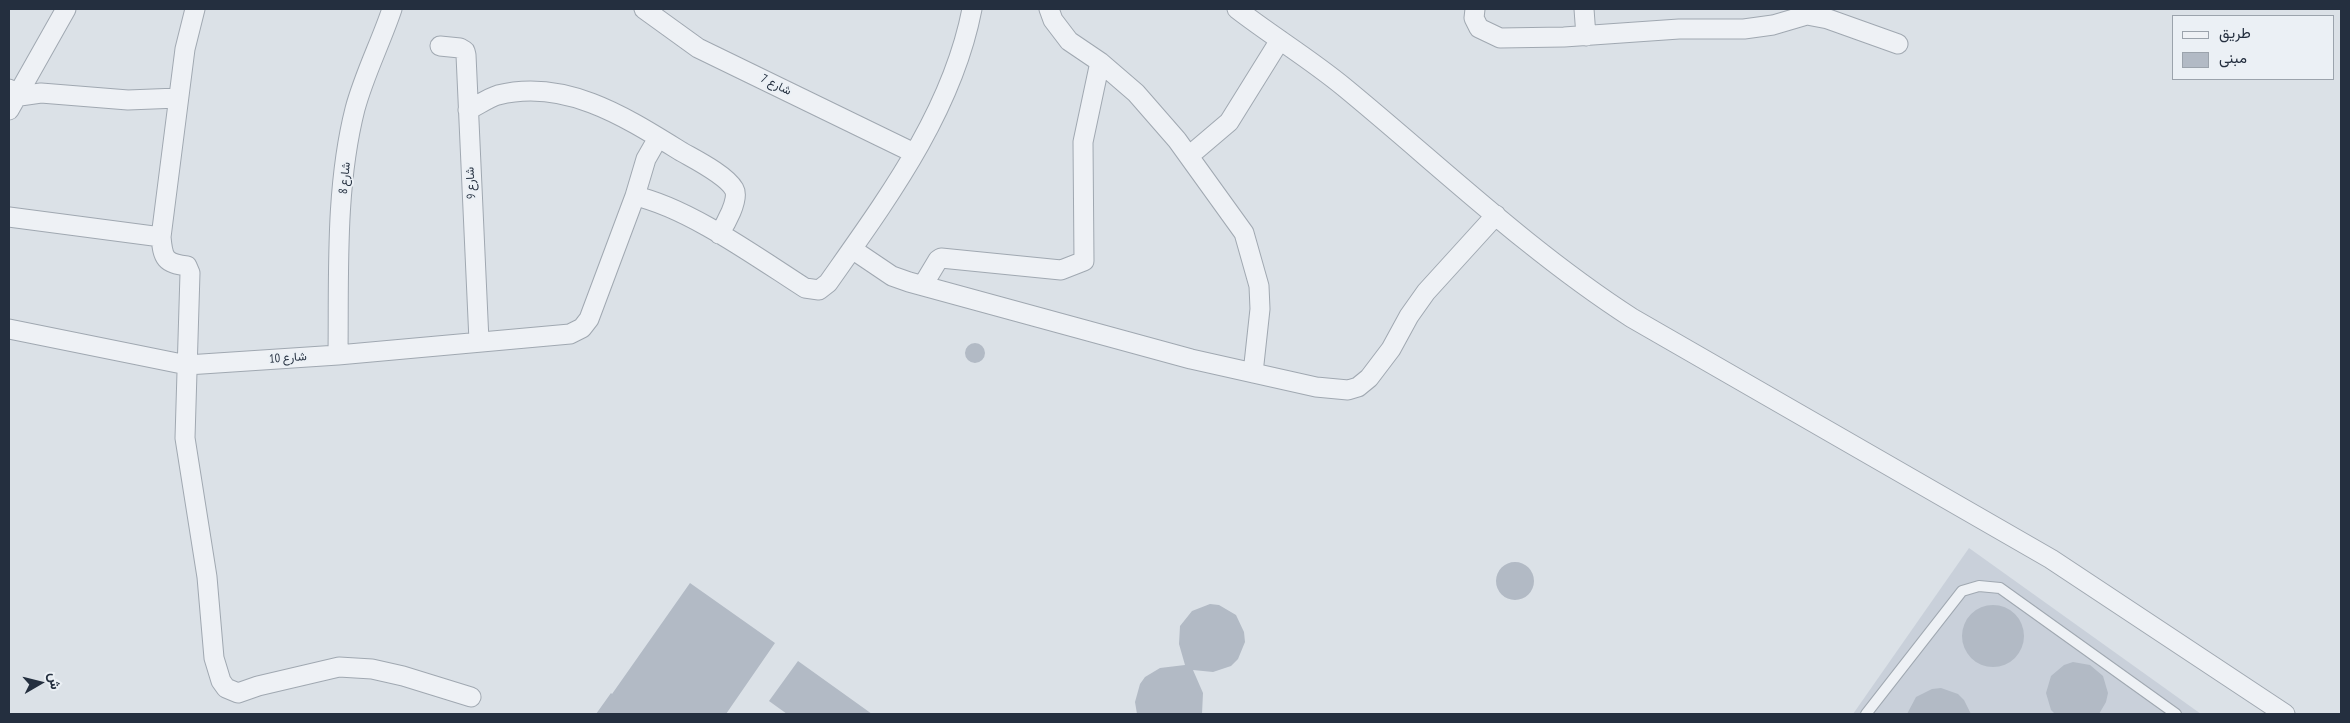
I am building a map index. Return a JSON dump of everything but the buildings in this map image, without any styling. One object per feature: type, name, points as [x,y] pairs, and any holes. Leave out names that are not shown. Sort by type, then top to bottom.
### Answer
[{"type":"street","points":[[11,97],[66,9]]},
{"type":"street","points":[[195,9],[185,49],[161,237],[165,258],[168,262],[187,266],[190,273],[185,438],[207,577],[214,658],[221,681],[226,688],[238,693],[318,671],[348,667],[372,669],[403,676],[471,697]]},
{"type":"street","name":"شارع 8","points":[[338,355],[339,265],[344,174],[355,108],[392,9]]},
{"type":"street","name":"شارع 7","points":[[644,9],[698,48],[914,153]]},
{"type":"street","points":[[658,138],[646,159],[635,196],[659,202],[719,234],[813,291],[819,290],[828,283],[887,199],[931,123],[955,70],[972,9]]},
{"type":"street","points":[[1049,9],[1053,20],[1069,41],[1100,62],[1136,93],[1189,156],[1244,233],[1259,286],[1260,309],[1253,373]]},
{"type":"street","points":[[1237,9],[1342,86],[1545,258],[1632,318],[2051,559],[2285,714]]},
{"type":"street","points":[[1475,9],[1474,18],[1479,28],[1500,38],[1586,36],[1680,29],[1744,29],[1773,25],[1796,13],[1828,19],[1898,44]]},
{"type":"street","points":[[1584,9],[1586,36]]},
{"type":"street","points":[[1189,156],[1229,122],[1280,40]]},
{"type":"street","name":"شارع 9","points":[[440,46],[460,48],[466,51],[479,341]]},
{"type":"street","points":[[923,285],[941,258],[1061,270],[1084,261],[1083,142],[1100,62]]},
{"type":"street","points":[[468,110],[497,96],[525,91],[555,92],[584,99],[611,111],[727,180],[734,188],[735,199],[727,221],[719,234]]},
{"type":"street","points":[[11,97],[40,92],[128,100],[178,98]]},
{"type":"street","name":"شارع 10","points":[[9,328],[187,365],[338,355],[570,334],[582,328],[589,319],[635,196]]},
{"type":"street","points":[[852,249],[892,276],[923,285],[1192,359],[1338,390],[1348,390],[1358,387],[1369,378],[1391,350],[1409,316],[1426,292],[1496,215]]},
{"type":"street","points":[[9,216],[161,237]]},
{"type":"lane","points":[[1866,714],[1962,591],[1979,586],[2000,588],[2176,714]]},
{"type":"shaded area","points":[[1969,548],[2201,714],[1853,714]]}]
